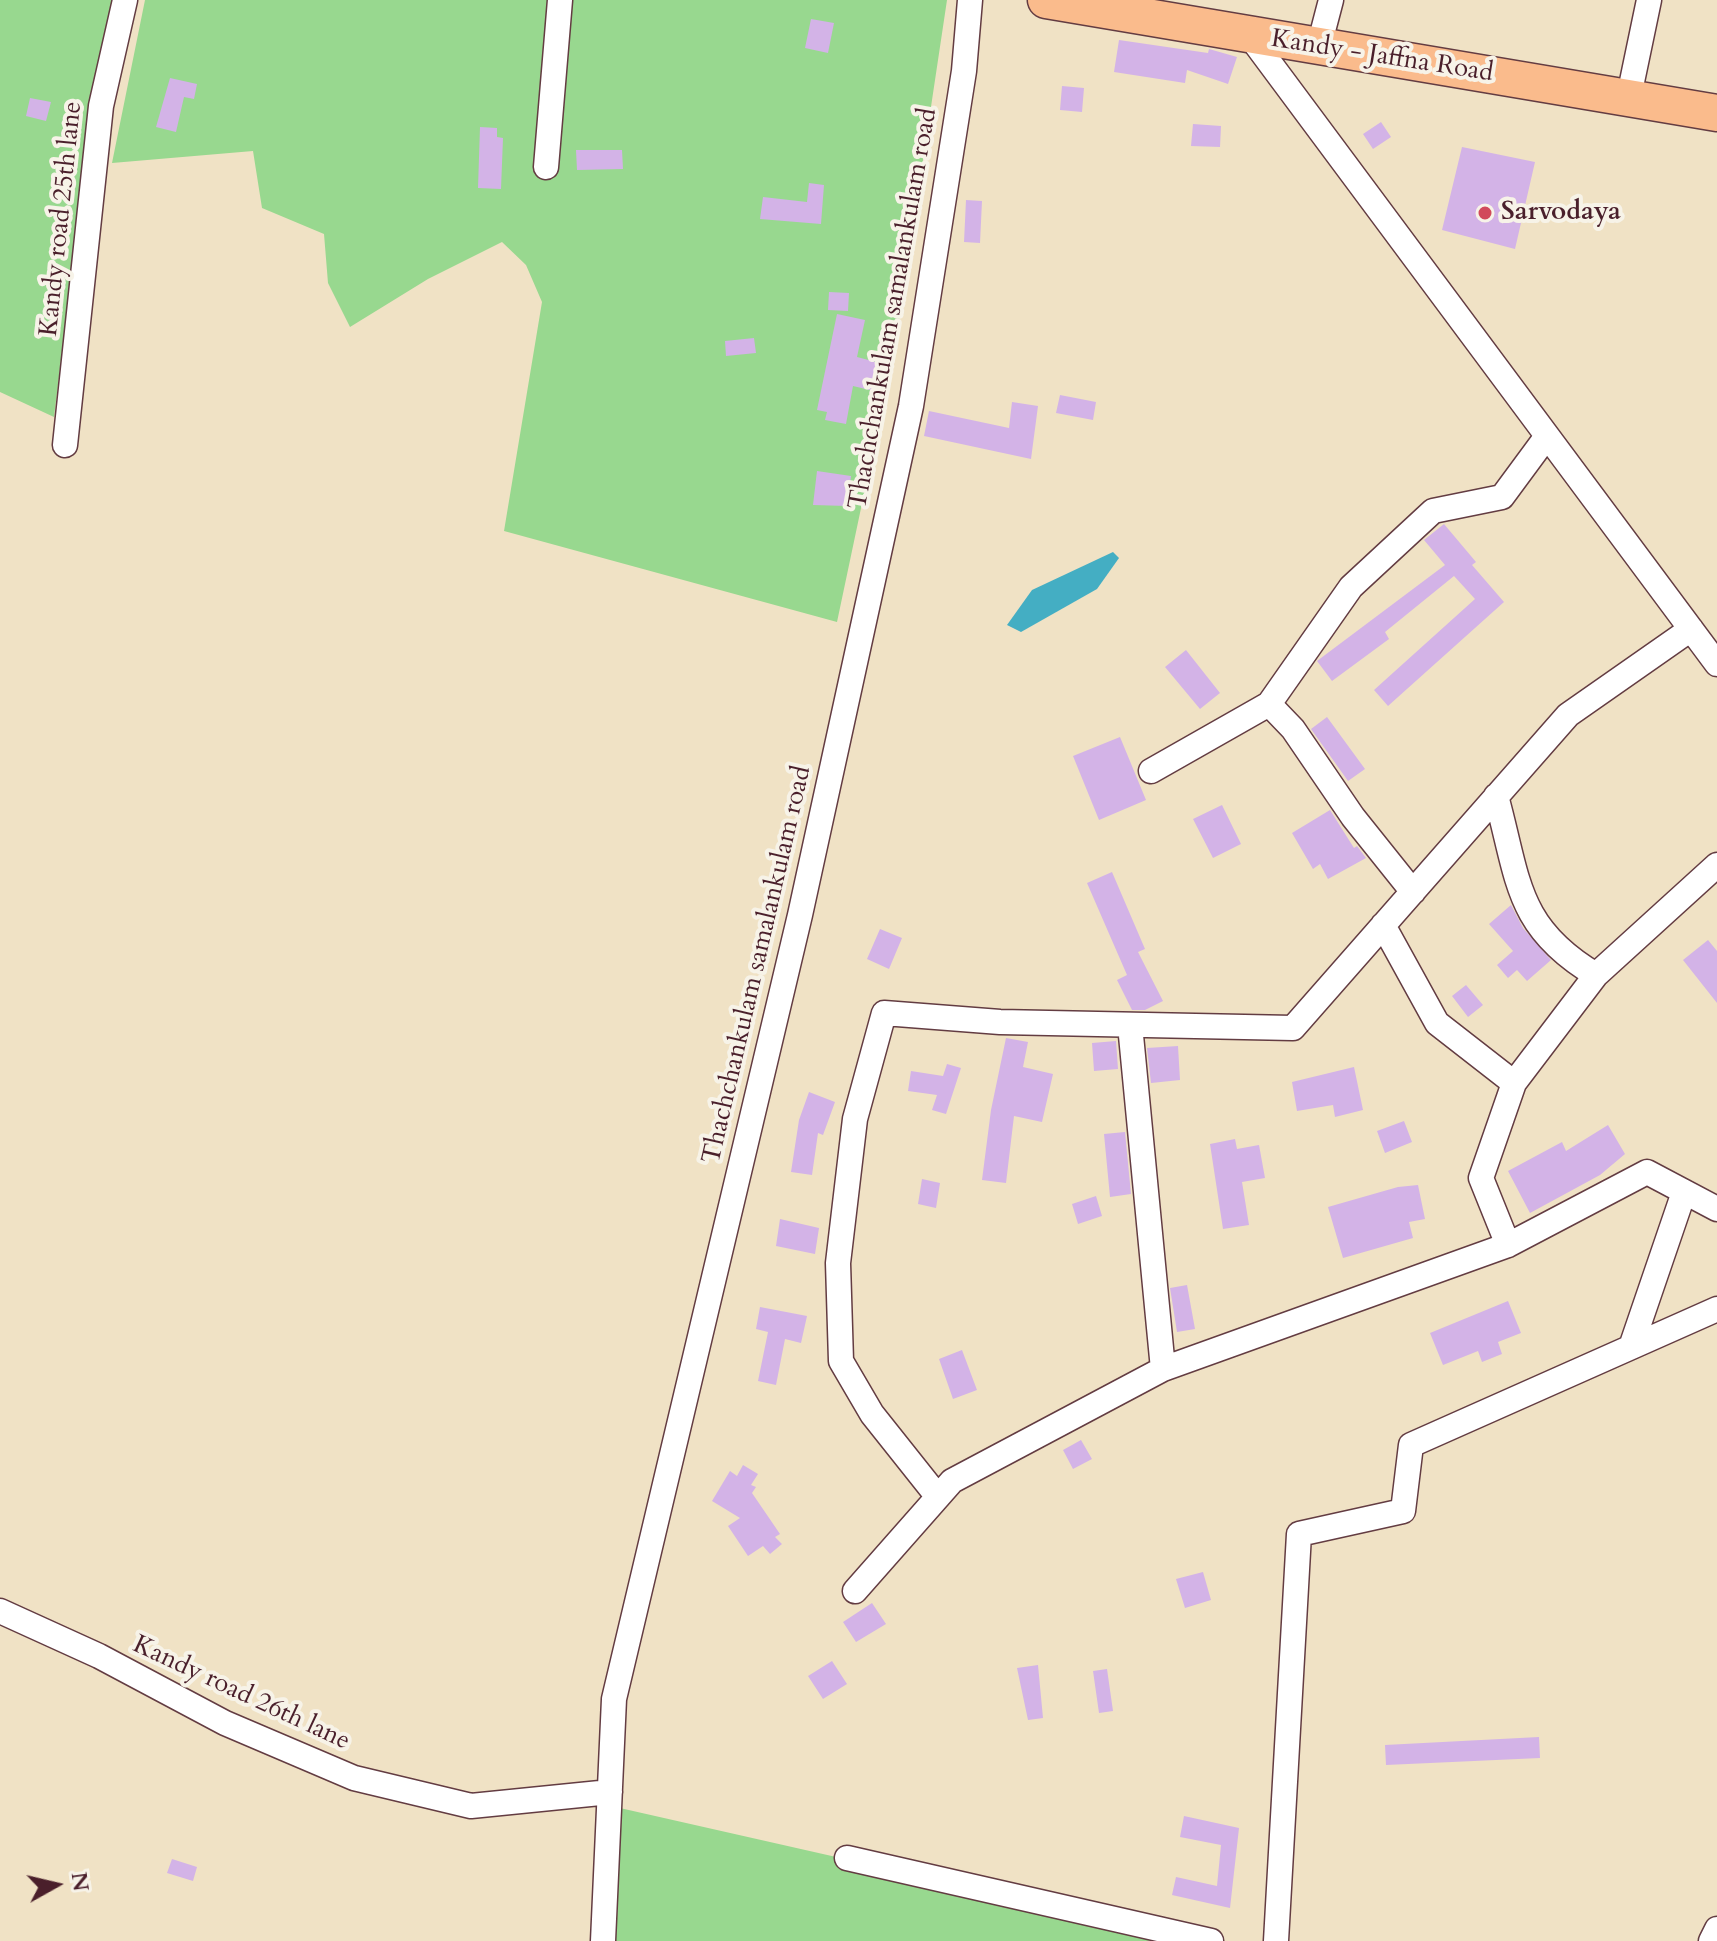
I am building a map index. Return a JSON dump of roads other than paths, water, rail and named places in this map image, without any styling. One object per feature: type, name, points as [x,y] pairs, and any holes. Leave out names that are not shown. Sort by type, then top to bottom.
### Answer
[{"type":"highway","name":"Kandy - Jaffna Road","points":[[1046,0],[1717,113]]},
{"type":"street","name":"Kandy road 25th lane","points":[[65,445],[101,106],[125,0]]},
{"type":"street","points":[[546,167],[560,0]]},
{"type":"street","name":"Thachchankulam samalankulam road","points":[[603,1941],[614,1699],[800,915],[911,406],[964,71],[970,0]]},
{"type":"street","points":[[1319,46],[1331,0]]},
{"type":"street","points":[[1629,96],[1649,0]]},
{"type":"street","points":[[1249,35],[1717,664]]},
{"type":"street","points":[[1151,771],[1269,704],[1351,587],[1433,511],[1502,497],[1547,436]]},
{"type":"street","points":[[938,1497],[872,1414],[841,1361],[838,1263],[853,1133],[884,1013],[1000,1022],[1293,1028],[1568,715],[1691,629]]},
{"type":"street","points":[[1269,704],[1293,729],[1353,817],[1413,892]]},
{"type":"street","points":[[1496,796],[1522,899],[1531,919],[1573,962],[1596,975]]},
{"type":"street","points":[[1508,1245],[1481,1178],[1514,1083],[1596,975],[1717,865]]},
{"type":"street","points":[[1383,925],[1437,1023],[1514,1083]]},
{"type":"street","points":[[1130,1025],[1163,1369]]},
{"type":"street","points":[[855,1591],[952,1481],[1163,1369],[1508,1245],[1647,1172],[1717,1209]]},
{"type":"street","points":[[1631,1347],[1684,1192]]},
{"type":"street","points":[[1276,1941],[1299,1534],[1403,1511],[1411,1445],[1717,1309]]},
{"type":"street","name":"Kandy road 26th lane","points":[[0,1611],[99,1656],[225,1723],[354,1778],[471,1806],[610,1792]]},
{"type":"street","points":[[847,1858],[1211,1941]]},
{"type":"street","points":[[1711,1941],[1717,1929]]},
{"type":"water","points":[[1113,552],[1119,558],[1097,589],[1021,632],[1007,625],[1032,590]]},
{"type":"place","name":"Sarvodaya","points":[[1485,213]]}]
